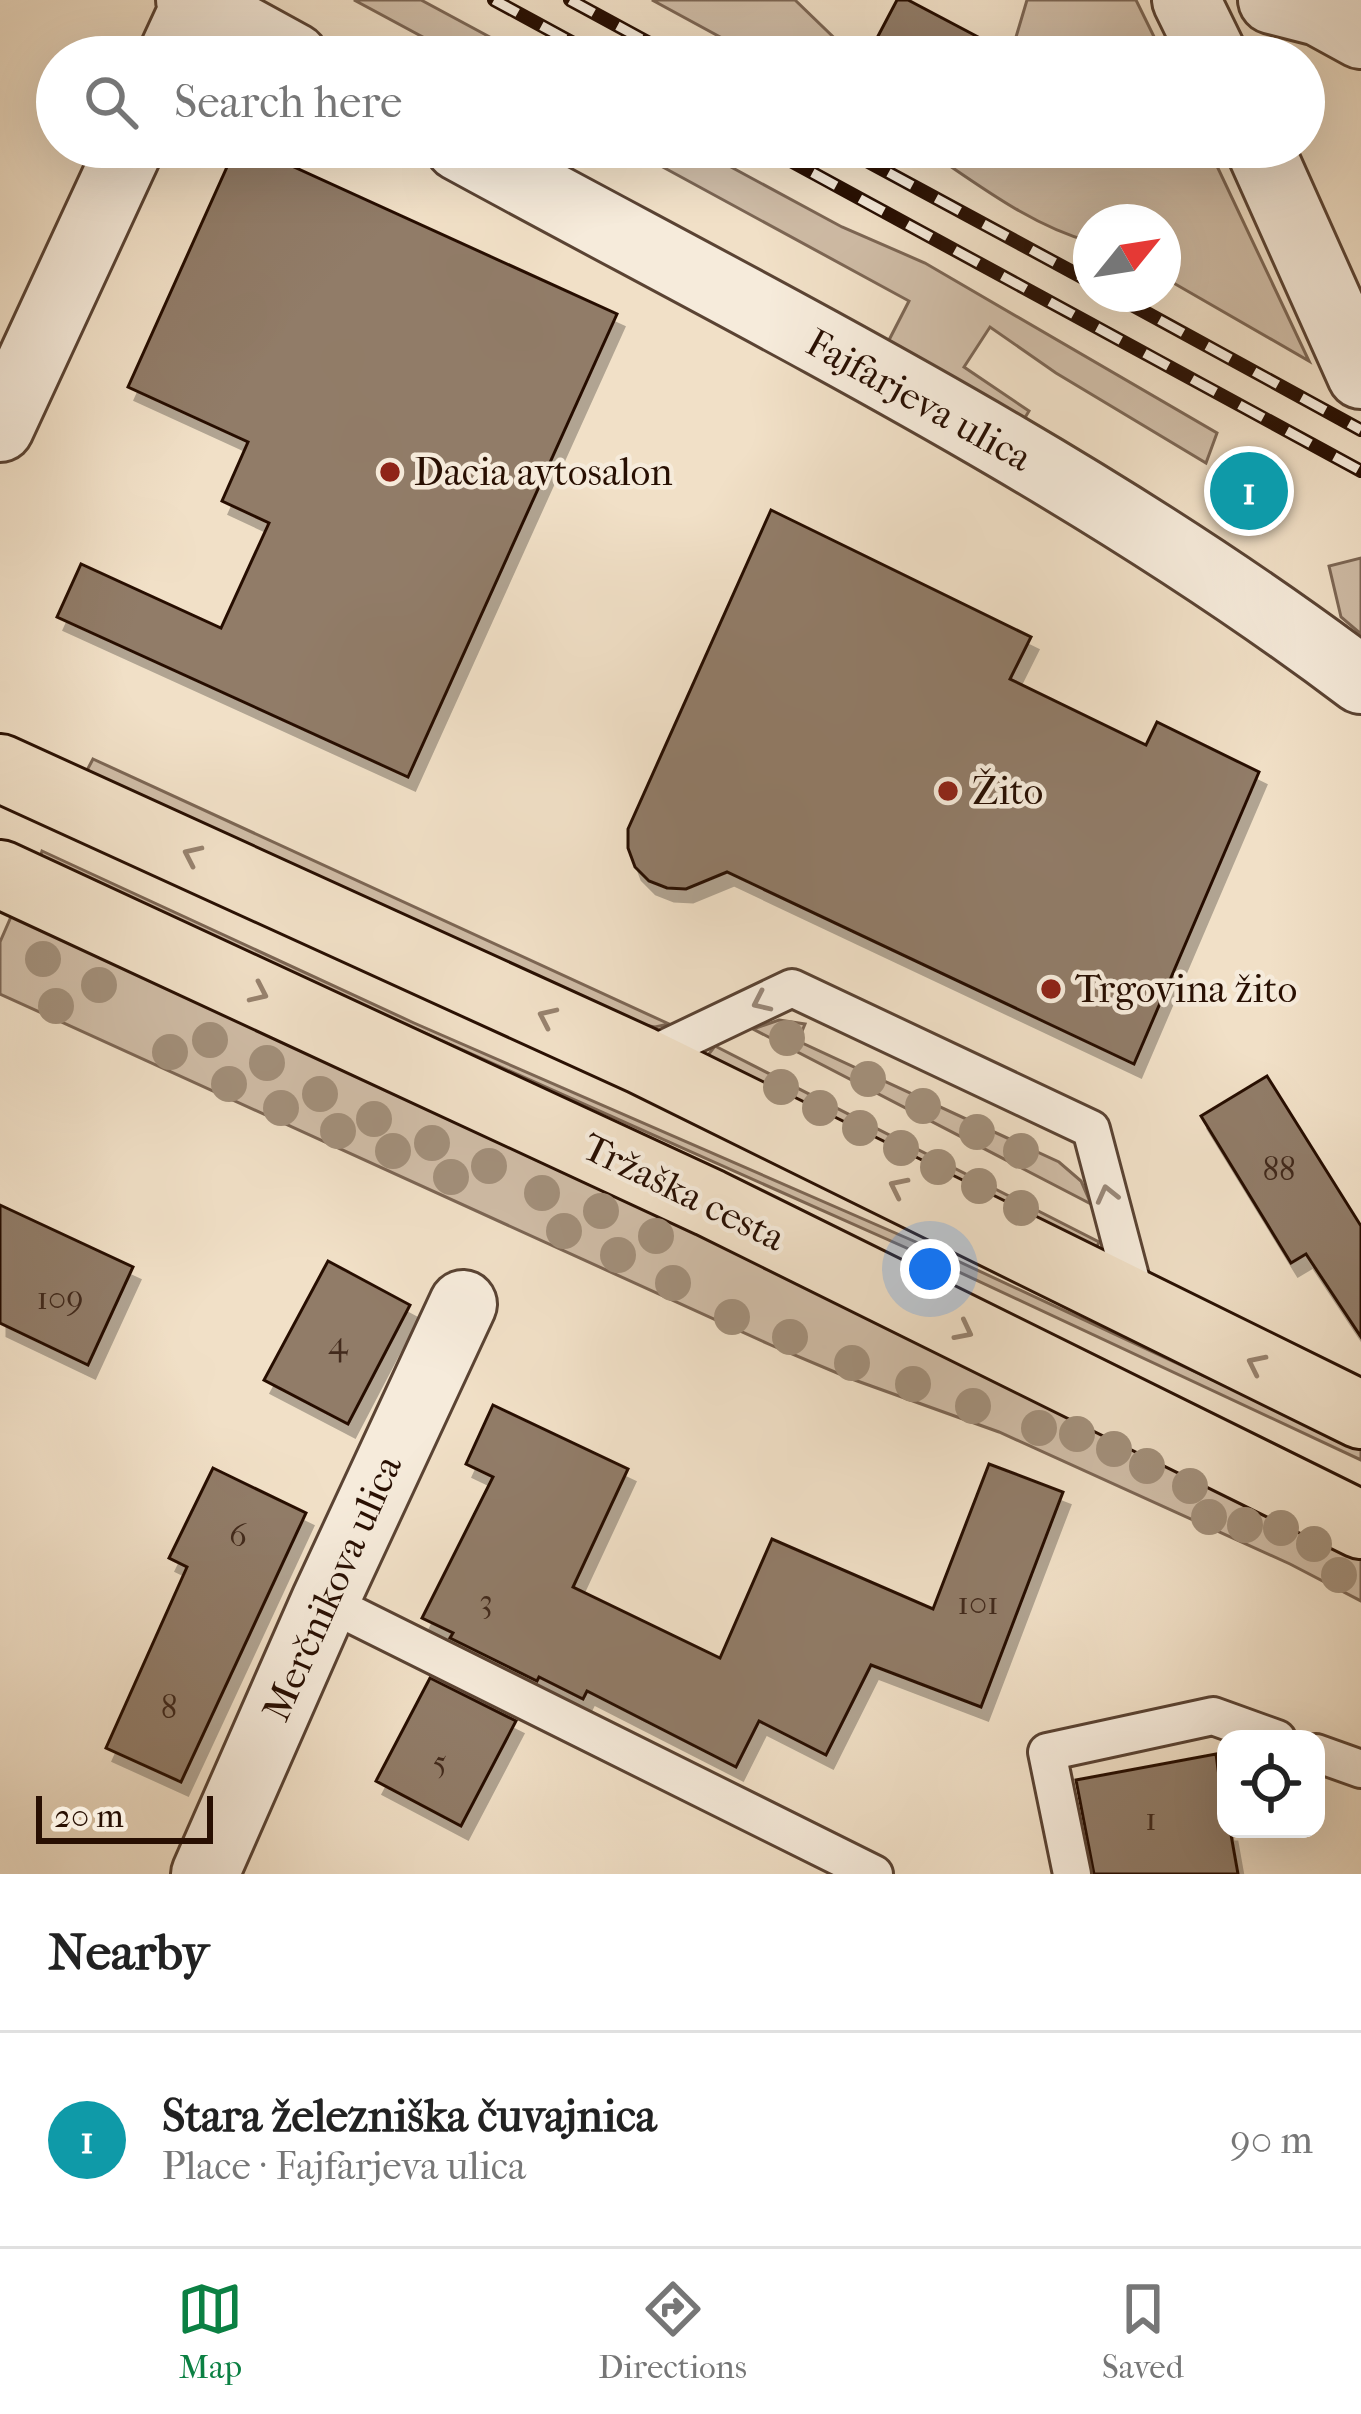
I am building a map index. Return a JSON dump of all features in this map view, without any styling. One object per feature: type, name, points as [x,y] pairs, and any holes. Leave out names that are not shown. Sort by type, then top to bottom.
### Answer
[{"type":"main road","points":[[0,768],[641,1060],[1361,1415]]},
{"type":"main road","name":"Tržaška cesta","points":[[0,874],[710,1202],[1361,1525]]},
{"type":"street","points":[[1186,0],[1204,36]]},
{"type":"street","points":[[1272,0],[1319,13],[1361,35]]},
{"type":"street","points":[[186,20],[233,36]]},
{"type":"street","points":[[0,428],[120,168]]},
{"type":"street","name":"Fajfarjeva ulica","points":[[498,168],[1017,454],[1194,563],[1361,680]]},
{"type":"street","points":[[1268,168],[1361,375]]},
{"type":"street","name":"Merčnikova ulica","points":[[205,1874],[463,1304]]},
{"type":"lane","points":[[641,1060],[792,988],[1091,1129],[1138,1307]]},
{"type":"lane","points":[[325,1601],[874,1874]]},
{"type":"lane","points":[[1072,1874],[1047,1752],[1213,1716],[1252,1730]]},
{"type":"lane","points":[[1325,1756],[1361,1769]]},
{"type":"shaded area","points":[[354,0],[421,0],[488,36],[421,36]]},
{"type":"shaded area","points":[[652,0],[795,0],[832,36],[718,36]]},
{"type":"shaded area","points":[[1027,0],[1136,0],[1154,36],[1016,36]]},
{"type":"shaded area","points":[[665,168],[733,168],[842,227],[925,263],[1217,433],[1206,463],[1056,373],[990,327],[964,367],[1029,411],[1023,421],[888,342],[909,301]]},
{"type":"shaded area","points":[[953,168],[1218,168],[1309,361],[1181,287],[1181,204],[1073,204],[1073,236],[1024,214]]},
{"type":"shaded area","points":[[1361,558],[1361,634],[1341,617],[1329,566]]},
{"type":"shaded area","points":[[93,759],[669,1024],[655,1027],[628,1022],[85,774]]},
{"type":"shaded area","points":[[42,851],[414,1023],[932,1249],[1361,1449],[1361,1460],[929,1258],[39,861]]},
{"type":"shaded area","points":[[14,910],[1005,1380],[1361,1557],[1361,1601],[999,1432],[773,1346],[0,994],[0,942]]},
{"type":"shaded area","points":[[779,1020],[805,1024],[798,1041],[1059,1162],[1081,1181],[1091,1204],[753,1029]]},
{"type":"shaded area","points":[[715,1046],[1099,1242],[1096,1249],[710,1062],[708,1055]]},
{"type":"building","points":[[897,0],[908,0],[976,36],[878,36]]},
{"type":"building","name":"Dacia avtosalon","points":[[227,168],[296,168],[617,314],[408,777],[57,617],[81,564],[221,628],[269,523],[222,501],[248,442],[128,387]]},
{"type":"building","name":"Žito","points":[[771,510],[1031,637],[1010,679],[1146,745],[1157,722],[1259,772],[1134,1064],[727,872],[686,889],[667,888],[649,881],[635,867],[628,829]]},
{"type":"building","points":[[1267,1076],[1361,1226],[1361,1337],[1306,1254],[1291,1263],[1201,1116]]},
{"type":"building","points":[[0,1205],[133,1267],[88,1365],[0,1323]]},
{"type":"building","points":[[328,1261],[410,1305],[348,1424],[264,1380]]},
{"type":"building","points":[[493,1405],[628,1469],[573,1587],[720,1658],[772,1539],[933,1609],[989,1464],[1063,1492],[981,1707],[871,1665],[826,1755],[759,1721],[736,1767],[587,1691],[583,1699],[539,1677],[537,1681],[450,1638],[453,1633],[422,1618],[493,1477],[466,1464]]},
{"type":"building","points":[[213,1468],[306,1513],[181,1782],[106,1748],[187,1567],[169,1558]]},
{"type":"building","points":[[430,1678],[516,1721],[461,1826],[376,1781]]},
{"type":"building","points":[[1216,1754],[1217,1838],[1232,1838],[1238,1874],[1094,1874],[1076,1780]]},
{"type":"railway","points":[[494,0],[560,36]]},
{"type":"railway","points":[[570,0],[636,36]]},
{"type":"railway","points":[[804,168],[1361,471]]},
{"type":"railway","points":[[880,168],[1073,272]]},
{"type":"railway","points":[[1145,312],[1361,430]]},
{"type":"place","name":"Dacia avtosalon","points":[[390,472]]},
{"type":"place","name":"Stara železniška čuvajnica","points":[[1249,491]]},
{"type":"place","name":"Žito","points":[[948,791]]},
{"type":"place","name":"Trgovina žito","points":[[1051,989]]}]
